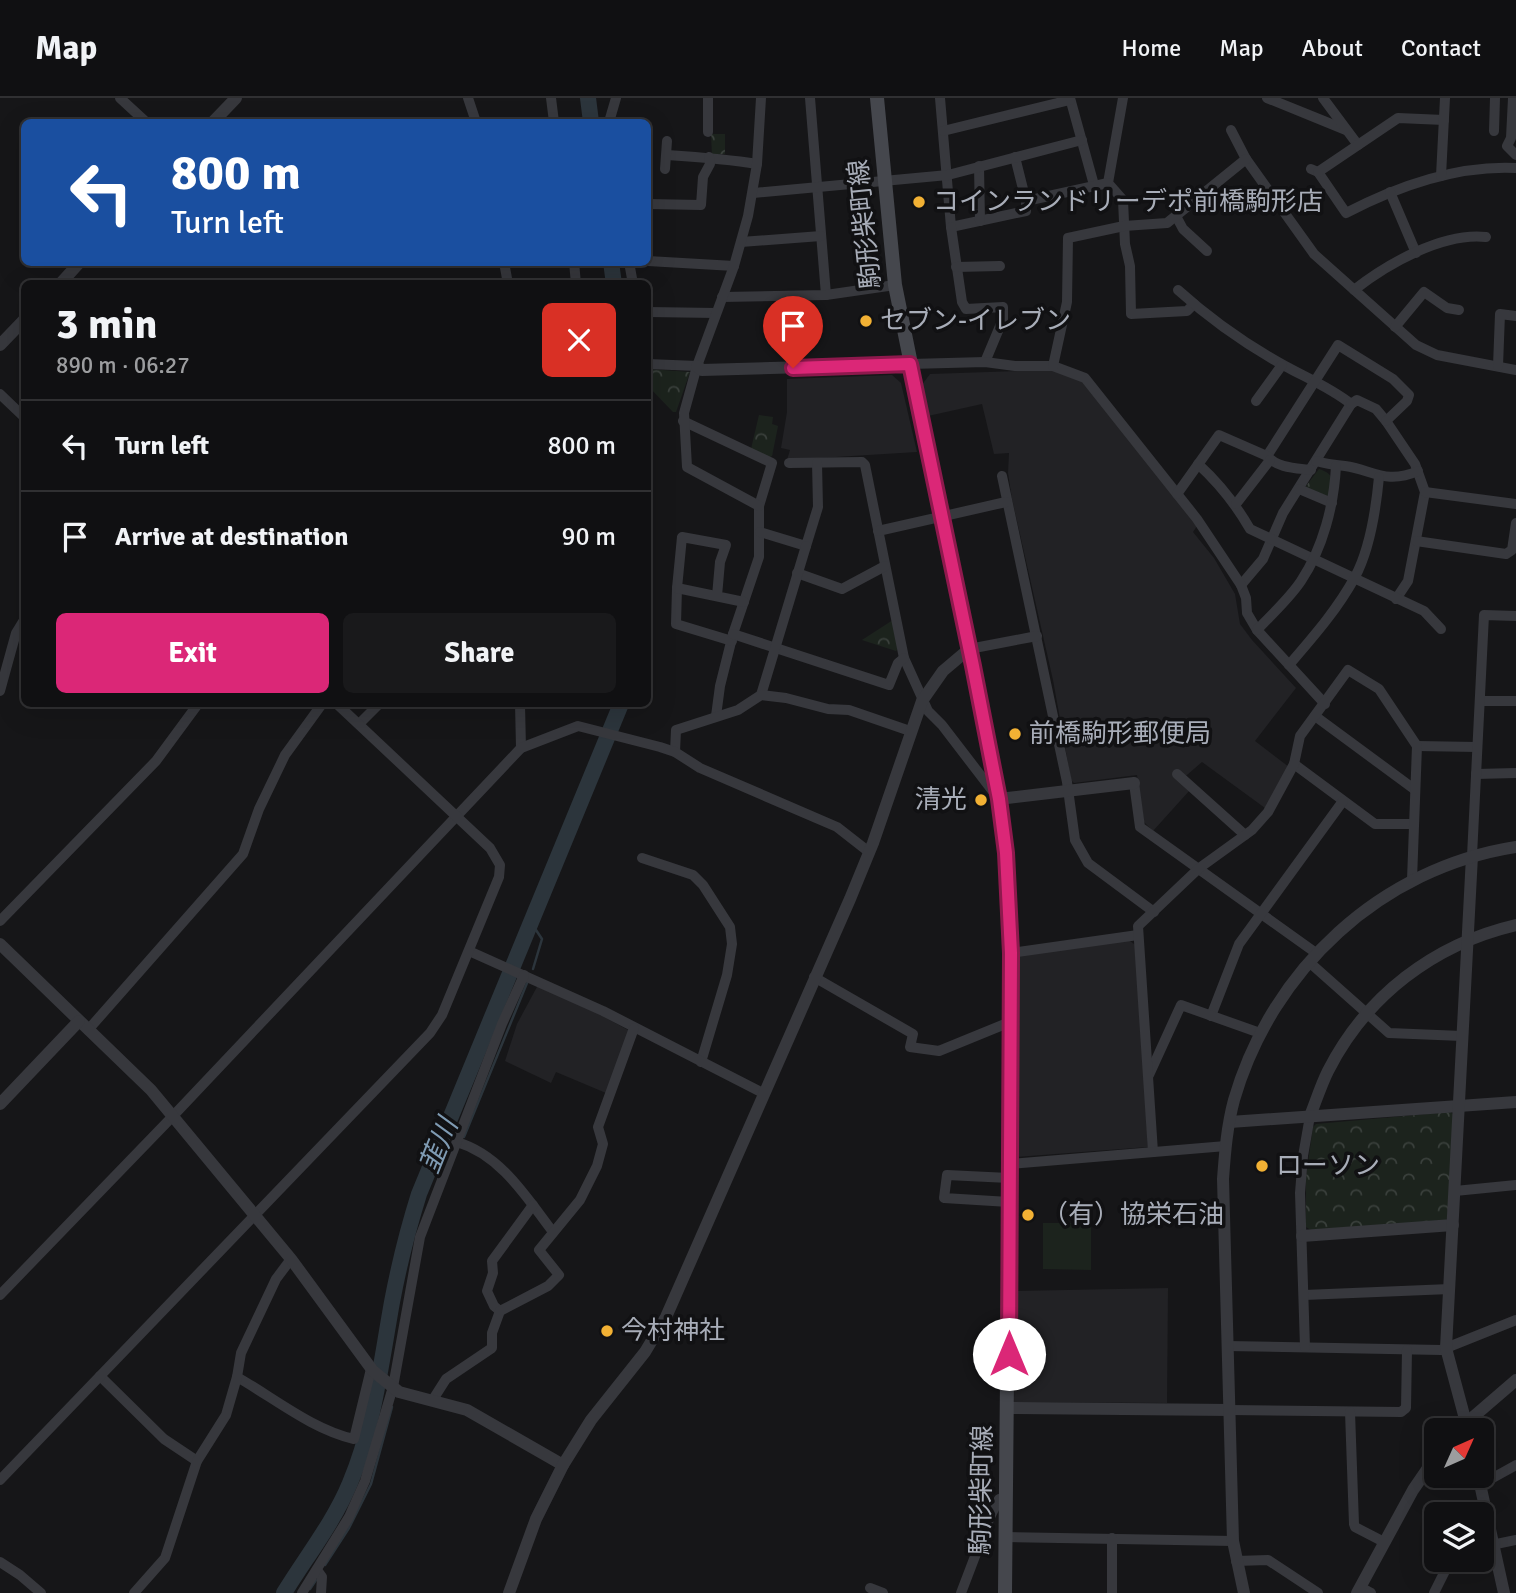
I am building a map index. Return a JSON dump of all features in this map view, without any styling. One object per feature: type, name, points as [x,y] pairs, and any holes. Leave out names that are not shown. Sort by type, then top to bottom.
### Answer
[{"type":"main road","name":"駒形柴町線","points":[[877,98],[895,285],[999,799],[1008,879],[1011,953],[1005,1593]]},
{"type":"street","points":[[120,98],[143,119]]},
{"type":"street","points":[[216,119],[236,98]]},
{"type":"street","points":[[468,98],[475,119]]},
{"type":"street","points":[[551,98],[554,119]]},
{"type":"street","points":[[610,119],[616,98]]},
{"type":"street","points":[[708,98],[708,132]]},
{"type":"street","points":[[759,506],[687,467],[683,421],[697,366],[741,243],[757,164],[761,98]]},
{"type":"street","points":[[810,98],[825,295]]},
{"type":"street","points":[[940,98],[951,227],[962,302],[966,309],[1003,307],[1003,319],[985,362]]},
{"type":"street","points":[[1108,183],[1123,98]]},
{"type":"street","points":[[1267,98],[1346,130]]},
{"type":"street","points":[[1323,98],[1357,145]]},
{"type":"street","points":[[1441,176],[1446,98]]},
{"type":"street","points":[[1494,131],[1495,98]]},
{"type":"street","points":[[1513,98],[1513,138],[1507,146],[1516,155]]},
{"type":"street","points":[[943,131],[1070,99],[1094,185]]},
{"type":"street","points":[[1444,120],[1398,118],[1314,171],[1346,213],[1390,192],[1441,176],[1483,169],[1516,168]]},
{"type":"street","points":[[1231,130],[1246,159],[1314,254],[1416,345],[1430,353],[1516,370]]},
{"type":"street","points":[[753,193],[948,175],[1082,140]]},
{"type":"street","points":[[665,169],[667,141]]},
{"type":"street","points":[[667,155],[709,157],[757,164]]},
{"type":"street","points":[[651,204],[701,205],[703,177],[710,164],[709,157]]},
{"type":"street","points":[[951,227],[1026,211],[1015,157]]},
{"type":"street","points":[[1053,366],[1067,302],[1068,238],[1124,226],[1167,223],[1246,159]]},
{"type":"street","points":[[979,166],[980,221]]},
{"type":"street","points":[[1026,201],[1108,183]]},
{"type":"street","points":[[1108,183],[1123,200],[1125,244],[1130,265],[1131,313],[1187,311],[1194,304]]},
{"type":"street","points":[[1390,192],[1416,253]]},
{"type":"street","points":[[1176,216],[1184,229],[1208,251]]},
{"type":"street","points":[[741,243],[821,236]]},
{"type":"street","points":[[1354,290],[1377,273],[1416,253],[1455,240],[1486,237]]},
{"type":"street","points":[[651,261],[734,266]]},
{"type":"street","points":[[64,280],[76,266]]},
{"type":"street","points":[[956,267],[1000,266]]},
{"type":"street","points":[[722,297],[825,295],[895,285]]},
{"type":"street","points":[[1178,290],[1282,365],[1351,404]]},
{"type":"street","points":[[1395,327],[1424,292],[1447,308],[1459,310]]},
{"type":"street","points":[[651,312],[716,313]]},
{"type":"street","points":[[1498,366],[1500,314],[1516,316]]},
{"type":"street","points":[[0,345],[21,323]]},
{"type":"street","points":[[1236,504],[1268,458],[1335,347],[1342,345],[1393,379],[1409,395],[1407,401],[1386,421]]},
{"type":"street","points":[[651,364],[697,366],[702,370],[985,362],[1015,366],[1053,366],[1073,372],[1093,385],[1126,431],[1178,494],[1241,585],[1246,597],[1247,613],[1257,631],[1325,704]]},
{"type":"street","points":[[1256,401],[1282,365]]},
{"type":"street","points":[[0,394],[21,414]]},
{"type":"street","points":[[1241,585],[1259,565],[1283,513],[1351,404],[1357,400],[1373,407],[1386,421],[1418,471],[1425,492],[1408,580],[1396,599]]},
{"type":"street","points":[[683,421],[772,463],[759,506],[759,557],[732,638],[716,716]]},
{"type":"street","points":[[1178,494],[1219,435],[1283,466],[1345,466],[1380,477],[1403,476],[1418,471]]},
{"type":"street","points":[[789,463],[862,462],[865,465],[904,658],[922,701],[999,799],[1134,783],[1140,827],[1261,912],[1389,1033],[1462,1037]]},
{"type":"street","points":[[761,695],[818,507],[817,463]]},
{"type":"street","points":[[1198,464],[1236,504],[1250,529],[1424,611],[1440,629]]},
{"type":"street","points":[[1257,631],[1301,582],[1312,560],[1332,503],[1336,466]]},
{"type":"street","points":[[1002,475],[1037,636],[1075,840],[1084,858],[1154,912]]},
{"type":"street","points":[[1289,665],[1330,617],[1355,577],[1368,536],[1380,477]]},
{"type":"street","points":[[1299,489],[1332,503]]},
{"type":"street","points":[[1425,492],[1516,504]]},
{"type":"street","points":[[878,531],[1006,502]]},
{"type":"street","points":[[1416,541],[1506,554],[1512,550],[1516,523]]},
{"type":"street","points":[[760,532],[806,547]]},
{"type":"street","points":[[718,596],[720,562],[726,545],[682,537],[676,624],[774,648],[889,685],[898,663],[904,658]]},
{"type":"street","points":[[797,573],[842,589],[885,566]]},
{"type":"street","points":[[677,587],[744,602]]},
{"type":"street","points":[[1462,1418],[1446,1348],[1484,615],[1516,616]]},
{"type":"street","points":[[0,691],[16,633],[21,625]]},
{"type":"street","points":[[509,1593],[537,1519],[563,1465],[591,1420],[645,1352],[666,1317],[869,852],[922,701],[948,666],[969,649],[1037,636]]},
{"type":"street","points":[[1153,1152],[1138,926],[1198,869],[1245,835],[1268,812],[1294,764],[1300,736],[1309,720],[1325,704],[1348,670],[1379,689],[1417,746],[1412,880]]},
{"type":"street","points":[[675,752],[676,730],[738,710],[761,695],[786,698],[828,709],[849,710],[911,731]]},
{"type":"street","points":[[1480,701],[1516,701]]},
{"type":"street","points":[[0,921],[156,761],[196,707]]},
{"type":"street","points":[[0,1104],[84,1025],[243,854],[259,809],[285,755],[320,707]]},
{"type":"street","points":[[0,1480],[435,1027],[469,951],[499,877],[500,866],[490,848],[340,707]]},
{"type":"street","points":[[359,724],[376,707]]},
{"type":"street","points":[[520,707],[521,748]]},
{"type":"street","points":[[1315,716],[1415,789]]},
{"type":"street","points":[[0,1295],[521,748],[578,726],[675,752],[700,768],[837,827],[869,852]]},
{"type":"street","points":[[1417,746],[1477,747]]},
{"type":"street","points":[[1294,764],[1375,824],[1413,824]]},
{"type":"street","points":[[1476,774],[1516,773]]},
{"type":"street","points":[[1177,774],[1245,835]]},
{"type":"street","points":[[1211,1016],[1239,944],[1343,801]]},
{"type":"street","points":[[1244,1593],[1233,1541],[1223,1179],[1230,1122],[1240,1082],[1260,1033],[1287,990],[1312,958],[1359,914],[1412,880],[1472,856],[1516,847]]},
{"type":"street","points":[[642,858],[693,875],[704,885],[730,927],[732,944],[727,975],[701,1062]]},
{"type":"street","points":[[1305,1347],[1301,1183],[1310,1116],[1327,1072],[1366,1013],[1401,979],[1424,962],[1468,940],[1516,925]]},
{"type":"street","points":[[1011,953],[1138,935]]},
{"type":"street","points":[[0,944],[151,1090],[291,1259],[372,1370],[399,1392],[467,1410],[563,1465]]},
{"type":"street","points":[[469,951],[634,1028],[763,1093]]},
{"type":"street","points":[[302,1593],[349,1517],[365,1481],[392,1386],[420,1237],[522,974]]},
{"type":"street","points":[[814,977],[913,1034],[910,1046],[916,1048],[939,1051],[1010,1022]]},
{"type":"street","points":[[1148,1077],[1181,1005],[1260,1033]]},
{"type":"street","points":[[432,1401],[446,1379],[492,1348],[492,1333],[500,1311],[548,1286],[559,1275],[539,1250],[580,1200],[601,1155],[603,1144],[598,1127],[634,1028]]},
{"type":"street","points":[[1230,1122],[1516,1102]]},
{"type":"street","points":[[457,1142],[470,1146],[506,1171],[553,1232]]},
{"type":"street","points":[[1009,1202],[944,1198],[947,1175],[1009,1171],[1153,1152],[1226,1146]]},
{"type":"street","points":[[1455,1191],[1516,1185]]},
{"type":"street","points":[[500,1311],[494,1306],[487,1291],[494,1273],[492,1261],[533,1205]]},
{"type":"street","points":[[1302,1236],[1453,1225]]},
{"type":"street","points":[[134,1593],[165,1558],[197,1461],[226,1415],[241,1353],[276,1279],[291,1259]]},
{"type":"street","points":[[1304,1295],[1450,1289]]},
{"type":"street","points":[[1227,1346],[1407,1350],[1446,1348],[1516,1320]]},
{"type":"street","points":[[1008,1408],[1350,1412],[1404,1410],[1407,1350]]},
{"type":"street","points":[[237,1377],[295,1411],[304,1420],[354,1439],[372,1370]]},
{"type":"street","points":[[100,1376],[163,1440],[197,1461]]},
{"type":"street","points":[[1474,1418],[1516,1380]]},
{"type":"street","points":[[1350,1412],[1354,1524],[1384,1542]]},
{"type":"street","points":[[1494,1474],[1516,1465]]},
{"type":"street","points":[[1363,1591],[1384,1542],[1424,1474]]},
{"type":"street","points":[[961,1593],[990,1517],[999,1499],[1006,1497]]},
{"type":"street","points":[[1005,1537],[1233,1541]]},
{"type":"street","points":[[1112,1538],[1112,1593]]},
{"type":"street","points":[[1494,1545],[1516,1540]]},
{"type":"street","points":[[1236,1561],[1268,1560],[1318,1593]]},
{"type":"street","points":[[0,1562],[41,1593]]},
{"type":"street","points":[[1494,1564],[1504,1593]]},
{"type":"street","points":[[317,1570],[322,1577],[321,1593]]},
{"type":"street","points":[[1434,1593],[1444,1572]]},
{"type":"street","points":[[870,1588],[883,1593]]},
{"type":"shaded area","points":[[1056,370],[1086,383],[1197,526],[1193,532],[1214,558],[1235,594],[1240,624],[1296,688],[1255,741],[1289,767],[1265,808],[1202,762],[1180,781],[1190,790],[1153,831],[1144,822],[1137,775],[1074,783],[1071,780],[1053,680],[1012,499],[1008,473],[1009,453],[994,454],[982,404],[928,416],[921,386],[930,374]]},
{"type":"shaded area","points":[[892,375],[901,383],[917,452],[787,460],[790,450],[781,448],[787,412],[787,379]]},
{"type":"shaded area","points":[[1127,939],[1137,946],[1148,1147],[1015,1157],[1017,956]]},
{"type":"shaded area","points":[[538,985],[628,1030],[606,1093],[556,1072],[551,1083],[505,1061],[517,1024]]},
{"type":"shaded area","points":[[1168,1288],[1167,1403],[1014,1402],[1016,1291]]},
{"type":"green space","points":[[711,134],[725,134],[725,154],[712,155]]},
{"type":"green space","points":[[651,369],[690,372],[676,412],[651,389]]},
{"type":"green space","points":[[759,415],[773,417],[772,424],[778,426],[772,456],[768,458],[751,449]]},
{"type":"green space","points":[[1319,469],[1328,473],[1332,479],[1331,496],[1327,498],[1309,491],[1306,486]]},
{"type":"green space","points":[[893,620],[899,647],[896,651],[862,640]]},
{"type":"green space","points":[[1450,1112],[1454,1115],[1448,1217],[1445,1221],[1311,1230],[1306,1227],[1306,1177],[1313,1127],[1316,1124]]},
{"type":"green space","points":[[1043,1223],[1091,1223],[1091,1270],[1043,1269]]},
{"type":"waterway","name":"韮川","points":[[588,98],[591,119]]},
{"type":"waterway","name":"韮川","points":[[612,266],[613,280]]},
{"type":"waterway","name":"韮川","points":[[284,1593],[336,1512],[350,1483],[376,1394],[392,1302],[419,1194],[620,707]]},
{"type":"waterway","points":[[532,924],[542,939],[533,969]]},
{"type":"waterway","points":[[464,1137],[527,983]]},
{"type":"waterway","points":[[325,1565],[349,1528],[371,1484],[392,1407]]},
{"type":"waterway","points":[[310,1589],[316,1580]]},
{"type":"place","name":"コインランドリーデポ前橋駒形店","points":[[919,202]]},
{"type":"place","name":"セブン-イレブン","points":[[866,321]]},
{"type":"place","name":"前橋駒形郵便局","points":[[1015,734]]},
{"type":"place","name":"清光","points":[[981,800]]},
{"type":"place","name":"ローソン","points":[[1262,1166]]},
{"type":"place","name":"（有）協栄石油","points":[[1028,1215]]},
{"type":"place","name":"今村神社","points":[[607,1331]]},
{"type":"route","points":[[793,368],[910,364],[973,666],[999,799],[1006,853],[1011,929],[1009,1354]]}]
